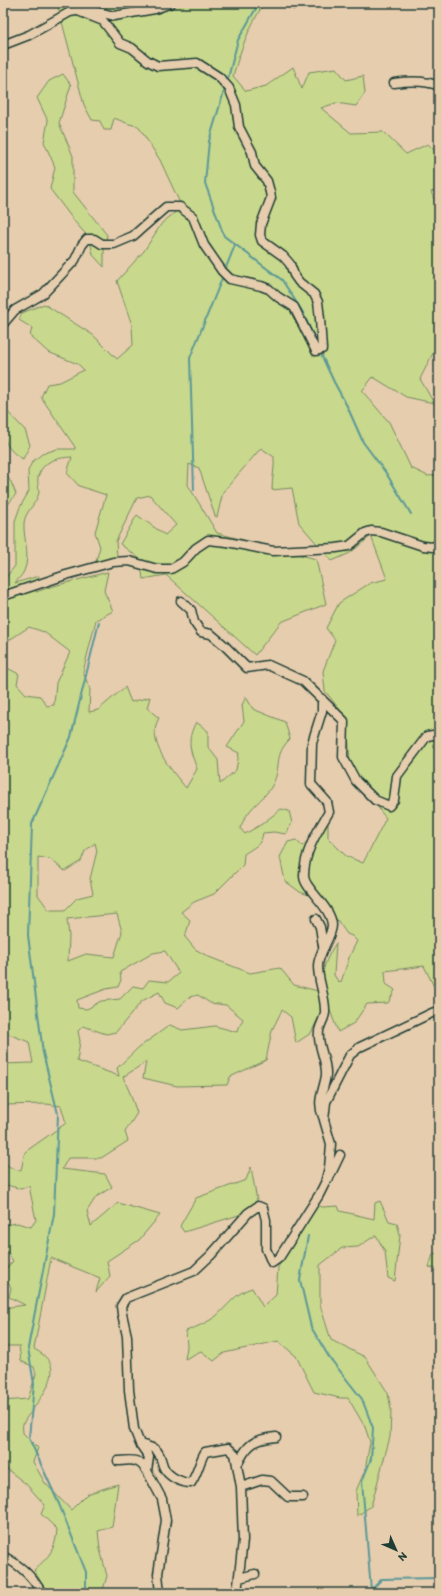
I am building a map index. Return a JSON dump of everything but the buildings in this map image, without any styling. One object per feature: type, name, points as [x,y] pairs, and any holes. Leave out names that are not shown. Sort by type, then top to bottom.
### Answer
[{"type":"street","points":[[3,45],[29,35],[70,12],[88,9],[114,16],[155,9],[171,3]]},
{"type":"street","points":[[3,324],[15,310],[43,294],[72,264],[82,245],[87,239],[94,239],[102,244],[114,244],[133,236],[166,207],[180,207],[193,218],[204,245],[222,271],[230,279],[269,289],[278,297],[294,307],[316,351],[322,349],[318,302],[314,294],[299,282],[290,264],[283,256],[262,241],[260,235],[261,224],[271,198],[270,192],[267,181],[255,166],[252,152],[239,127],[236,105],[230,88],[219,76],[197,63],[158,66],[148,61],[132,48],[120,43],[102,21],[78,11]]},
{"type":"street","points":[[394,83],[414,81],[433,83],[439,86]]},
{"type":"street","points":[[3,596],[60,577],[113,562],[129,561],[157,569],[171,569],[183,562],[196,548],[208,540],[227,542],[273,552],[349,546],[365,533],[371,531],[381,532],[423,546],[433,547],[439,543]]},
{"type":"street","points":[[181,601],[191,610],[194,622],[201,632],[211,634],[247,668],[268,665],[303,681],[344,721],[343,757],[356,781],[375,800],[389,806],[394,800],[397,776],[427,736],[439,734]]},
{"type":"street","points":[[147,1471],[149,1457],[140,1444],[134,1429],[129,1390],[127,1336],[121,1306],[126,1298],[194,1271],[211,1255],[248,1213],[258,1206],[263,1208],[266,1220],[266,1249],[272,1263],[279,1258],[320,1195],[329,1168],[331,1144],[319,1107],[326,1074],[319,1041],[319,1030],[326,1013],[318,964],[332,926],[328,912],[323,904],[316,898],[304,878],[306,857],[313,839],[329,812],[327,802],[311,784],[312,743],[322,711],[322,699]]},
{"type":"street","points":[[316,919],[320,927],[324,949]]},
{"type":"street","points":[[324,1120],[326,1102],[350,1055],[360,1047],[434,1012]]},
{"type":"street","points":[[325,1183],[331,1175],[340,1155]]},
{"type":"street","points":[[237,1465],[245,1449],[250,1445],[263,1438],[276,1437]]},
{"type":"street","points":[[140,1444],[155,1450],[160,1456],[164,1469],[170,1475],[183,1483],[191,1482],[197,1473],[200,1460],[205,1452],[228,1448],[235,1454],[241,1487],[243,1540],[240,1578],[237,1593]]},
{"type":"street","points":[[118,1461],[133,1460],[140,1462],[147,1471],[162,1499],[166,1520],[158,1574],[160,1593]]},
{"type":"street","points":[[241,1487],[262,1480],[271,1481],[288,1497],[303,1496]]},
{"type":"street","points":[[3,1556],[20,1565],[34,1580],[42,1593]]},
{"type":"street","points":[[240,1578],[255,1574]]},
{"type":"green space","points":[[57,3],[300,3],[294,10],[281,4],[263,5],[245,39],[233,76],[246,91],[266,86],[293,67],[302,89],[309,72],[336,68],[346,80],[363,76],[365,93],[356,106],[336,103],[321,108],[351,133],[383,132],[406,154],[428,144],[438,154],[433,166],[439,169],[439,189],[431,192],[439,211],[439,341],[420,379],[434,403],[406,397],[373,377],[362,391],[389,422],[411,468],[428,476],[439,475],[439,997],[424,966],[385,971],[386,984],[395,990],[388,1003],[367,1004],[354,1023],[338,1032],[324,992],[322,981],[323,971],[328,956],[336,943],[334,975],[338,981],[341,982],[350,955],[357,941],[352,936],[347,934],[323,900],[300,892],[285,881],[280,857],[288,842],[296,840],[302,846],[328,824],[328,838],[346,856],[363,863],[386,818],[350,762],[347,719],[325,691],[323,671],[335,640],[326,628],[339,603],[370,583],[387,579],[371,536],[350,553],[332,561],[299,523],[292,488],[272,490],[274,457],[261,448],[223,492],[217,517],[215,516],[199,468],[189,464],[188,485],[217,533],[316,559],[326,604],[281,622],[255,655],[166,575],[143,579],[140,559],[120,544],[137,515],[165,535],[176,525],[150,495],[137,498],[116,541],[117,557],[103,561],[96,561],[100,547],[95,532],[106,495],[79,486],[67,473],[72,457],[56,459],[47,463],[40,471],[38,477],[38,496],[26,515],[24,529],[27,559],[23,573],[15,583],[39,576],[36,592],[108,572],[104,591],[113,611],[96,620],[83,672],[90,689],[89,712],[98,710],[125,687],[131,702],[150,697],[147,708],[159,718],[155,736],[158,746],[174,773],[186,788],[197,769],[190,746],[191,735],[196,722],[208,731],[208,747],[218,760],[220,784],[236,770],[239,753],[227,747],[244,721],[242,705],[246,697],[253,709],[285,722],[290,739],[281,751],[276,777],[267,792],[245,818],[240,828],[245,834],[262,824],[281,809],[289,811],[292,823],[286,834],[274,832],[263,833],[259,844],[244,854],[243,865],[214,894],[194,902],[181,912],[190,920],[185,937],[195,949],[209,957],[250,973],[280,968],[294,985],[318,991],[322,1011],[311,1033],[296,1043],[291,1017],[282,1010],[272,1030],[266,1060],[230,1077],[227,1085],[177,1086],[143,1078],[146,1062],[123,1077],[137,1113],[125,1132],[128,1141],[101,1158],[68,1158],[62,1169],[105,1174],[112,1187],[96,1197],[87,1211],[91,1226],[118,1203],[160,1215],[139,1240],[107,1261],[110,1276],[96,1292],[100,1278],[51,1258],[34,1349],[44,1356],[50,1363],[52,1370],[51,1378],[48,1386],[24,1422],[23,1433],[38,1448],[33,1462],[45,1483],[71,1510],[87,1494],[118,1484],[112,1527],[98,1531],[100,1549],[107,1576],[102,1593],[47,1593],[34,1570],[48,1557],[51,1552],[55,1542],[57,1529],[41,1514],[45,1505],[26,1484],[3,1466],[3,1401],[28,1399],[36,1374],[34,1367],[21,1361],[19,1346],[3,1346],[3,1308],[25,1305],[9,1297],[11,1288],[3,1272],[13,1261],[6,1250],[3,1250],[3,1225],[17,1223],[31,1227],[36,1220],[29,1186],[21,1189],[3,1184],[3,1164],[21,1170],[25,1152],[66,1123],[61,1106],[46,1104],[3,1105],[3,1064],[33,1063],[29,1042],[3,1032],[3,666],[19,674],[17,684],[26,694],[40,696],[47,706],[54,705],[56,683],[70,652],[44,632],[29,627],[3,644],[3,581],[15,566],[15,521],[20,507],[29,491],[28,471],[32,462],[42,454],[57,449],[75,449],[41,397],[47,384],[60,382],[84,370],[78,364],[48,352],[30,336],[32,328],[19,320],[22,313],[44,304],[93,335],[117,359],[133,345],[132,325],[117,281],[144,251],[162,223],[178,210],[194,216],[179,201],[160,160],[138,126],[114,118],[111,130],[104,130],[100,121],[92,120],[84,105]],"holes":[[[95,843],[97,851],[90,879],[93,894],[77,898],[65,910],[49,910],[38,895],[38,857],[50,859],[65,871],[81,861],[85,851]],[[117,914],[122,932],[114,957],[86,954],[68,961],[69,936],[67,919]],[[165,951],[179,973],[168,982],[149,980],[143,988],[133,986],[120,999],[101,1001],[87,1009],[78,1008],[77,1000],[106,989],[118,987],[121,980],[120,972],[153,953]],[[159,992],[165,1003],[178,1008],[190,997],[198,995],[210,1003],[226,1005],[243,1019],[237,1032],[215,1026],[182,1030],[170,1025],[138,1048],[117,1068],[119,1076],[77,1061],[80,1041],[78,1031],[83,1026],[106,1034],[116,1032],[142,1001]]]},
{"type":"green space","points":[[63,74],[71,85],[59,123],[73,156],[73,192],[107,235],[104,249],[104,267],[93,255],[90,239],[50,189],[55,167],[44,142],[48,121],[37,98],[49,81]]},
{"type":"green space","points":[[3,407],[25,430],[30,445],[23,459],[10,449],[4,437]]},
{"type":"green space","points":[[3,471],[11,482],[16,494],[6,507],[3,514]]},
{"type":"green space","points":[[251,1167],[257,1201],[242,1214],[184,1232],[180,1226],[196,1198],[246,1180]]},
{"type":"green space","points":[[380,1201],[389,1221],[397,1223],[400,1235],[395,1281],[388,1278],[385,1252],[376,1235],[358,1247],[342,1248],[320,1265],[320,1305],[331,1340],[365,1357],[388,1393],[391,1410],[390,1437],[371,1506],[357,1516],[356,1491],[365,1470],[370,1442],[365,1427],[348,1398],[340,1398],[314,1392],[296,1356],[278,1341],[224,1353],[214,1361],[201,1351],[185,1359],[187,1347],[186,1331],[215,1317],[236,1296],[246,1290],[252,1288],[263,1307],[276,1295],[278,1267],[318,1205],[322,1207],[338,1206],[340,1211],[374,1219],[375,1203]]},
{"type":"green space","points":[[439,1253],[439,1270],[429,1267],[433,1254]]},
{"type":"waterway","points":[[227,82],[238,40],[259,3]]},
{"type":"waterway","points":[[225,88],[209,141],[205,183],[224,236],[282,280],[302,311],[318,346]]},
{"type":"waterway","points":[[225,270],[235,245]]},
{"type":"waterway","points":[[194,490],[190,358],[223,276]]},
{"type":"waterway","points":[[320,352],[363,442],[386,473],[411,514]]},
{"type":"waterway","points":[[86,1593],[86,1572],[59,1504],[29,1438],[34,1384],[28,1348],[54,1214],[58,1114],[43,1053],[28,935],[32,824],[71,737],[99,622]]},
{"type":"waterway","points":[[308,1236],[300,1280],[311,1327],[329,1357],[362,1399],[373,1428],[371,1459],[362,1481],[371,1590]]},
{"type":"waterway","points":[[370,1593],[382,1579],[439,1578]]}]
